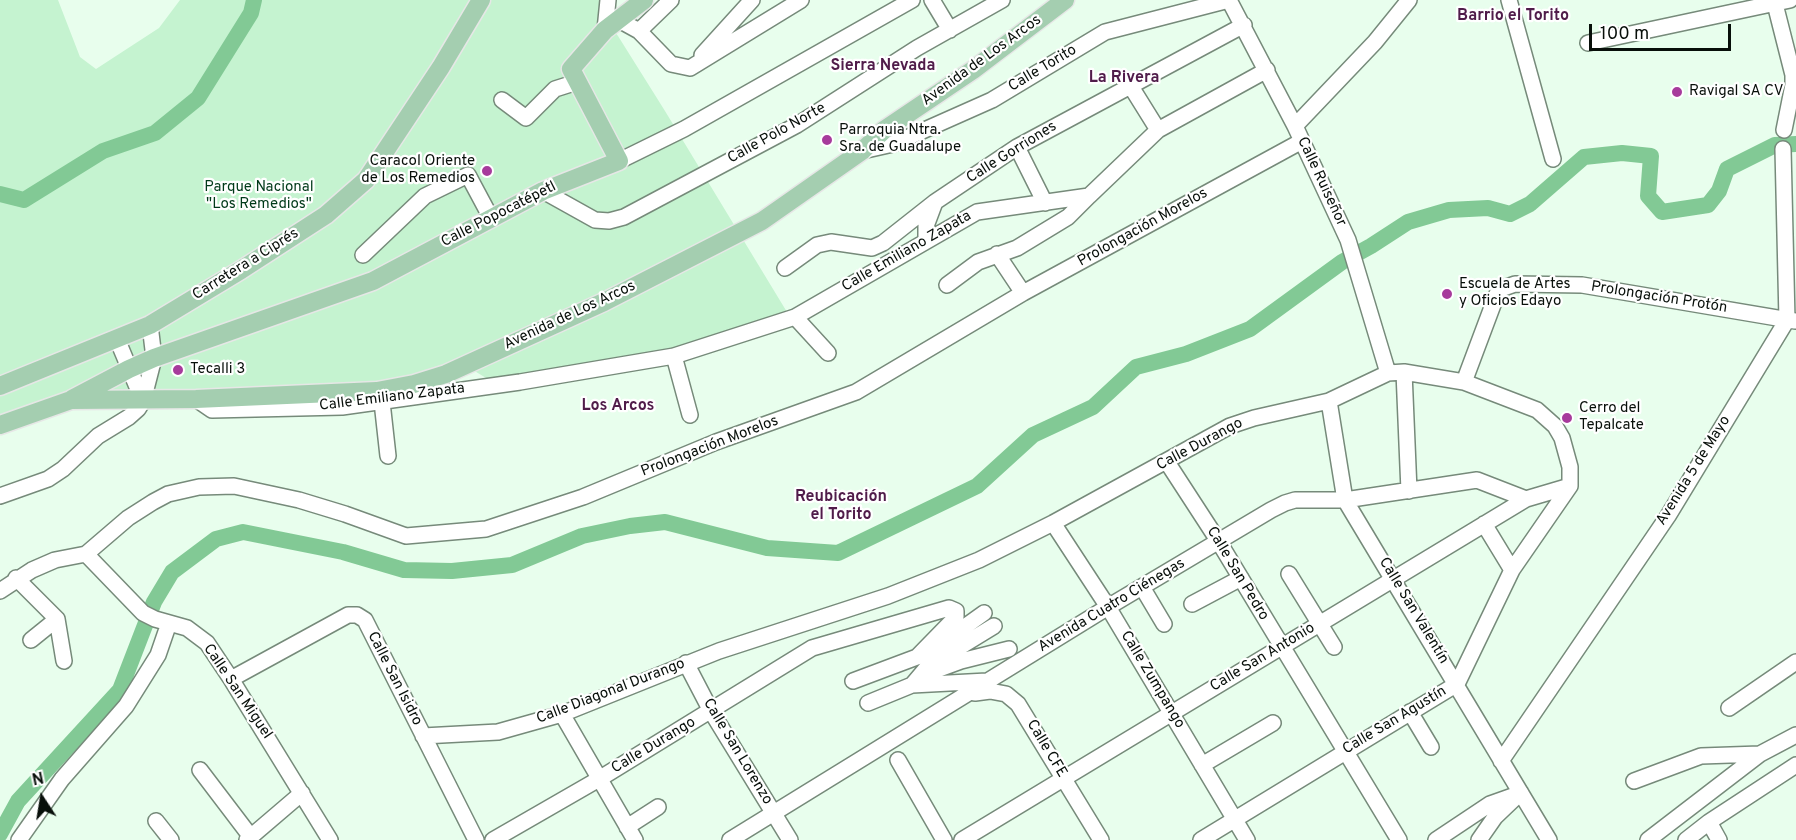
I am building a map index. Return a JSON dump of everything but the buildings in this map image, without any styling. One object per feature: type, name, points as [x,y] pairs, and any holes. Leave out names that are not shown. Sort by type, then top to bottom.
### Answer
[{"type":"main road","name":"Carretera a Ciprés","points":[[20,378],[150,325],[326,215],[366,180],[441,67],[482,0]]},
{"type":"main road","points":[[619,161],[574,75],[612,25],[644,0]]},
{"type":"main road","name":"Avenida de Los Arcos","points":[[0,425],[71,400],[143,401],[377,391],[414,384],[446,374],[604,302],[762,221],[862,151],[884,130],[973,70],[1065,0]]},
{"type":"main road","name":"Calle Popocatépetl","points":[[71,400],[154,358],[372,281],[543,191],[619,161]]},
{"type":"main road","points":[[0,373],[20,378]]},
{"type":"main road","points":[[0,386],[20,378]]},
{"type":"street","points":[[608,0],[612,25],[639,31],[671,64],[690,68],[801,0]]},
{"type":"street","points":[[639,31],[672,0]]},
{"type":"street","points":[[690,68],[752,0]]},
{"type":"street","name":"Calle Popocatépetl","points":[[619,161],[684,129],[912,0]]},
{"type":"street","points":[[932,0],[950,30]]},
{"type":"street","name":"Calle Polo Norte","points":[[543,191],[595,220],[609,221],[624,217],[797,125],[917,48],[1002,0]]},
{"type":"street","name":"Calle Torito","points":[[862,151],[893,144],[992,100],[1105,32],[1229,0]]},
{"type":"street","name":"Calle Ruiseñor","points":[[1229,0],[1295,126],[1348,240],[1360,272],[1388,373]]},
{"type":"street","points":[[1295,126],[1376,42],[1408,0]]},
{"type":"street","points":[[1509,0],[1552,159]]},
{"type":"street","points":[[1588,43],[1774,1],[1793,1]]},
{"type":"street","points":[[1774,1],[1793,75],[1788,125]]},
{"type":"street","name":"Calle Gorriones","points":[[785,268],[817,245],[831,242],[872,248],[883,243],[935,202],[1017,147],[1130,84],[1244,25]]},
{"type":"street","points":[[947,285],[978,262],[1017,248],[1068,217],[1158,130],[1267,70]]},
{"type":"street","points":[[502,100],[526,118],[574,75]]},
{"type":"street","points":[[1130,84],[1158,130]]},
{"type":"street","name":"Prolongación Morelos","points":[[87,554],[128,518],[153,502],[168,494],[199,487],[234,486],[299,500],[406,536],[486,529],[583,497],[716,442],[856,392],[1023,293],[1302,141]]},
{"type":"street","points":[[1017,147],[1045,203]]},
{"type":"street","points":[[1783,149],[1792,320]]},
{"type":"street","points":[[363,255],[425,196],[468,175],[491,218]]},
{"type":"street","name":"Calle Emiliano Zapata","points":[[196,399],[212,410],[342,407],[675,357],[795,317],[977,212],[1089,196]]},
{"type":"street","points":[[926,241],[926,226],[935,202]]},
{"type":"street","points":[[997,254],[1023,293]]},
{"type":"street","name":"Prolongación Protón","points":[[1464,382],[1497,294],[1501,289],[1515,284],[1582,285],[1792,320]]},
{"type":"street","points":[[795,317],[828,353]]},
{"type":"street","name":"Avenida 5 de Mayo","points":[[1501,760],[1668,516],[1792,320]]},
{"type":"street","points":[[0,496],[33,486],[56,474],[98,436],[138,409],[143,401],[154,358],[150,325]]},
{"type":"street","points":[[117,339],[143,401]]},
{"type":"street","points":[[675,357],[690,415]]},
{"type":"street","points":[[1404,372],[1409,491]]},
{"type":"street","name":"Calle Durango","points":[[796,628],[888,596],[980,560],[1167,462],[1230,426],[1254,417],[1329,401],[1388,373],[1404,372],[1464,382],[1537,410],[1547,417],[1558,432],[1567,451],[1570,486]]},
{"type":"street","name":"Calle Emiliano Zapata","points":[[414,384],[492,378],[520,382]]},
{"type":"street","name":"Calle San Valentín","points":[[1329,401],[1345,500],[1549,840]]},
{"type":"street","points":[[382,402],[388,456]]},
{"type":"street","name":"Calle San Pedro","points":[[1167,462],[1219,542],[1399,840]]},
{"type":"street","name":"Avenida Cuatro Ciénegas","points":[[730,840],[1108,607],[1285,503],[1296,500],[1345,500],[1477,480],[1526,499]]},
{"type":"street","name":"Calle San Antonio","points":[[962,840],[1526,499],[1570,486]]},
{"type":"street","name":"Calle San Agustín","points":[[1201,840],[1457,684],[1512,570],[1570,486]]},
{"type":"street","name":"Calle Zumpango","points":[[1053,523],[1108,607],[1247,840]]},
{"type":"street","points":[[1484,524],[1512,570]]},
{"type":"street","points":[[0,591],[16,578],[55,560],[87,554]]},
{"type":"street","name":"Calle San Miguel","points":[[87,554],[156,618],[187,628],[207,643],[330,840]]},
{"type":"street","points":[[1289,574],[1334,647]]},
{"type":"street","points":[[16,578],[57,619],[64,660]]},
{"type":"street","points":[[1192,604],[1241,578]]},
{"type":"street","points":[[1142,587],[1164,624]]},
{"type":"street","name":"Calle Durango","points":[[493,840],[599,779],[812,648],[949,608],[956,610],[956,617],[916,657],[853,681]]},
{"type":"street","points":[[919,676],[956,633],[984,613]]},
{"type":"street","name":"Calle San Isidro","points":[[231,679],[348,615],[357,615],[364,620],[476,840]]},
{"type":"street","points":[[19,840],[62,779],[126,706],[158,656],[156,618]]},
{"type":"street","points":[[31,640],[57,619]]},
{"type":"street","points":[[796,628],[812,648]]},
{"type":"street","name":"Calle Diagonal Durango","points":[[423,735],[498,732],[562,714],[686,663],[796,628]]},
{"type":"street","points":[[868,703],[997,631],[965,654],[961,661]]},
{"type":"street","points":[[919,676],[961,661],[1009,649]]},
{"type":"street","points":[[1730,708],[1796,662]]},
{"type":"street","name":"Calle San Lorenzo","points":[[686,663],[711,711],[789,840]]},
{"type":"street","points":[[919,676],[989,681]]},
{"type":"street","name":"Calle CFE","points":[[969,694],[998,692],[1006,694],[1018,704],[1101,840]]},
{"type":"street","points":[[1410,712],[1431,747]]},
{"type":"street","points":[[562,714],[631,833],[658,807]]},
{"type":"street","points":[[1202,765],[1273,723]]},
{"type":"street","points":[[1648,840],[1760,754],[1796,735]]},
{"type":"street","points":[[1634,781],[1701,756],[1760,754]]},
{"type":"street","points":[[898,760],[944,840]]},
{"type":"street","points":[[1686,840],[1709,822],[1796,765]]},
{"type":"street","points":[[200,770],[249,838],[302,793]]},
{"type":"street","points":[[1436,840],[1490,804],[1521,793]]},
{"type":"street","points":[[1479,840],[1495,817],[1521,793]]},
{"type":"street","points":[[156,821],[171,840]]},
{"type":"street","points":[[1709,822],[1719,840]]},
{"type":"green space","name":"Parque Nacional \"Los Remedios\"","points":[[0,0],[58,0],[80,57],[96,69],[159,28],[180,0],[601,0],[601,13],[665,111],[790,317],[695,345],[496,384],[463,364],[358,389],[112,394],[0,417]]},
{"type":"waterway","points":[[0,194],[24,200],[103,151],[155,133],[198,98],[251,13],[254,0]]},
{"type":"waterway","points":[[0,834],[18,801],[120,690],[154,602],[172,572],[216,539],[243,532],[343,552],[404,570],[452,571],[512,565],[582,536],[630,526],[665,522],[767,548],[838,553],[977,486],[1033,435],[1093,407],[1136,367],[1186,354],[1250,329],[1342,262],[1408,222],[1449,210],[1488,208],[1510,214],[1530,204],[1584,157],[1622,153],[1651,156],[1648,196],[1662,212],[1708,205],[1719,191],[1727,169],[1775,145],[1796,144]]},
{"type":"place","name":"Ravigal SA CV","points":[[1677,92]]},
{"type":"place","name":"Parroquia Ntra. Sra. de Guadalupe","points":[[827,140]]},
{"type":"place","name":"Caracol Oriente de Los Remedios","points":[[487,171]]},
{"type":"place","name":"Escuela de Artes y Oficios Edayo","points":[[1447,294]]},
{"type":"place","name":"Tecalli 3","points":[[178,370]]},
{"type":"place","name":"Cerro del Tepalcate","points":[[1567,418]]},
{"type":"district","name":"Barrio el Torito","points":[[1513,17]]},
{"type":"district","name":"Sierra Nevada","points":[[883,67]]},
{"type":"district","name":"La Rivera","points":[[1124,79]]},
{"type":"district","name":"Los Arcos","points":[[618,407]]},
{"type":"district","name":"Reubicación el Torito","points":[[841,507]]}]
